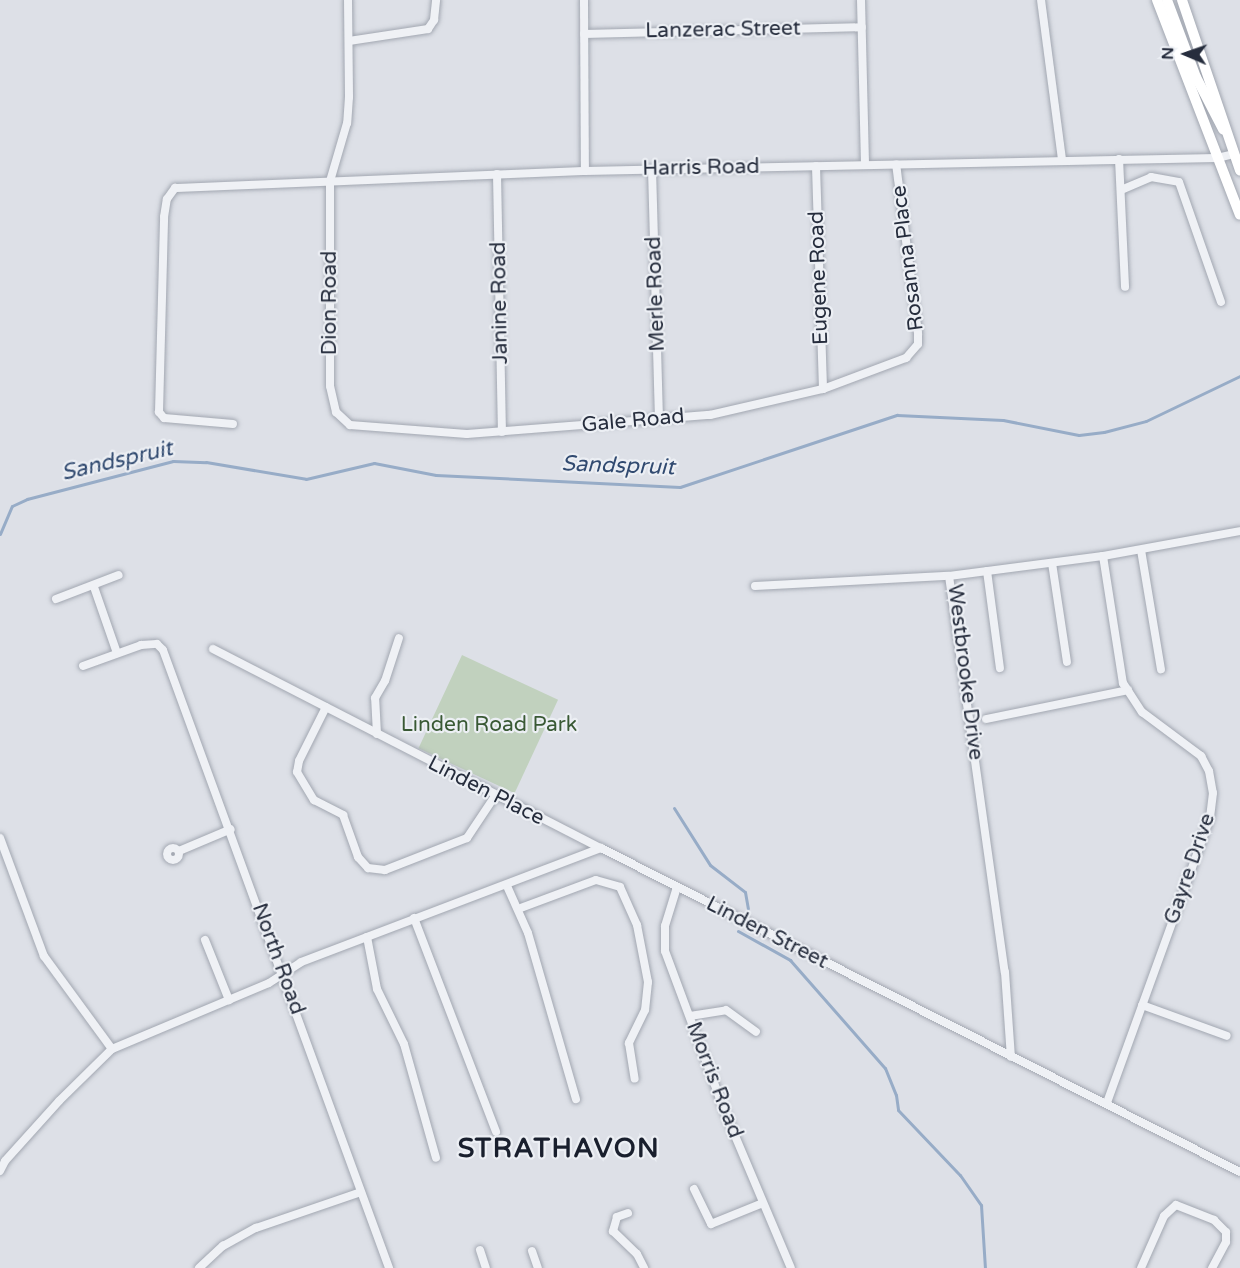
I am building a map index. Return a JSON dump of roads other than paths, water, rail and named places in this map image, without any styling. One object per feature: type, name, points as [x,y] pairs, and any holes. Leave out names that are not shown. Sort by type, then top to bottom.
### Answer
[{"type":"main road","points":[[1157,0],[1240,215]]},
{"type":"main road","points":[[1167,0],[1196,77],[1240,170]]},
{"type":"main road","points":[[1182,0],[1230,132],[1234,154]]},
{"type":"street","name":"Dion Road","points":[[342,421],[330,398],[330,181],[347,123],[348,0]]},
{"type":"street","points":[[349,41],[428,29],[434,20],[436,0]]},
{"type":"street","points":[[584,0],[585,171]]},
{"type":"street","points":[[861,0],[865,165]]},
{"type":"street","points":[[1041,0],[1062,159]]},
{"type":"street","name":"Lanzerac Street","points":[[584,34],[862,27]]},
{"type":"street","name":"Harris Road","points":[[233,424],[164,418],[159,412],[164,217],[170,192],[194,185],[652,169],[1062,159],[1217,158],[1234,154]]},
{"type":"street","points":[[1119,159],[1125,287]]},
{"type":"street","name":"Rosanna Place","points":[[896,164],[918,333],[914,351]]},
{"type":"street","name":"Eugene Road","points":[[816,166],[823,389]]},
{"type":"street","name":"Merle Road","points":[[652,169],[659,418]]},
{"type":"street","name":"Janine Road","points":[[497,174],[502,432]]},
{"type":"street","points":[[1121,190],[1151,177],[1179,182],[1221,302]]},
{"type":"street","name":"Gale Road","points":[[342,421],[358,427],[454,434],[710,415],[823,389],[900,361],[914,351]]},
{"type":"street","name":"Westbrooke Drive","points":[[1011,1057],[1005,972],[949,576],[1103,556],[1240,531]]},
{"type":"street","points":[[1141,550],[1161,669]]},
{"type":"street","name":"Gayre Drive","points":[[1103,556],[1118,658],[1128,690],[1148,717],[1201,756],[1209,771],[1213,793],[1210,818],[1107,1103]]},
{"type":"street","points":[[1052,563],[1067,662]]},
{"type":"street","points":[[987,571],[1000,668]]},
{"type":"street","points":[[56,599],[94,587],[119,575]]},
{"type":"street","points":[[755,586],[949,576]]},
{"type":"street","points":[[83,666],[117,653],[94,587]]},
{"type":"street","points":[[377,734],[375,698],[385,681],[399,638]]},
{"type":"street","name":"North Road","points":[[117,653],[152,644],[163,651],[231,829],[389,1268]]},
{"type":"street","name":"Linden Place","points":[[213,649],[495,796],[601,848]]},
{"type":"street","points":[[986,719],[1128,690]]},
{"type":"street","points":[[326,706],[299,761],[297,772],[314,800],[343,815],[358,857],[368,868],[385,870],[468,838],[495,796]]},
{"type":"street","points":[[178,851],[231,829]]},
{"type":"street","points":[[0,838],[44,956],[112,1049]]},
{"type":"street","points":[[0,1171],[2,1160],[112,1049],[284,975],[301,962],[414,918],[507,886],[601,848]]},
{"type":"street","name":"Linden Street","points":[[601,848],[1240,1172]]},
{"type":"street","points":[[518,909],[596,880],[620,887],[637,925],[648,982],[645,1010],[629,1043],[635,1079]]},
{"type":"street","points":[[507,886],[518,909],[576,1100]]},
{"type":"street","name":"Morris Road","points":[[678,887],[665,926],[663,946],[791,1268]]},
{"type":"street","points":[[414,918],[496,1132]]},
{"type":"street","points":[[367,937],[377,989],[404,1044],[436,1158]]},
{"type":"street","points":[[205,940],[229,1000]]},
{"type":"street","points":[[1142,1005],[1227,1036]]},
{"type":"street","points":[[690,1016],[726,1010],[756,1032]]},
{"type":"street","points":[[694,1189],[711,1224],[764,1203]]},
{"type":"street","points":[[199,1268],[223,1246],[256,1228],[360,1192]]},
{"type":"street","points":[[1141,1268],[1164,1216],[1176,1205],[1214,1220],[1226,1232],[1226,1242],[1212,1268]]},
{"type":"street","points":[[628,1213],[617,1217],[613,1231],[638,1254],[644,1268]]},
{"type":"street","points":[[480,1250],[486,1268]]},
{"type":"street","points":[[532,1251],[538,1268]]},
{"type":"waterway","name":"Sandspruit","points":[[0,534],[12,506],[27,499],[173,461],[206,462],[306,479],[374,463],[436,475],[680,487],[897,415],[1003,420],[1079,435],[1104,432],[1146,421],[1240,376]]},
{"type":"waterway","points":[[674,808],[710,865],[745,892],[748,909]]},
{"type":"waterway","points":[[738,931],[790,960],[885,1068],[896,1095],[898,1110],[960,1175],[981,1205],[985,1268]]},
{"type":"district","name":"STRATHAVON","points":[[559,1149]]},
{"type":"park label","name":"Linden Road Park","points":[[489,725]]}]
